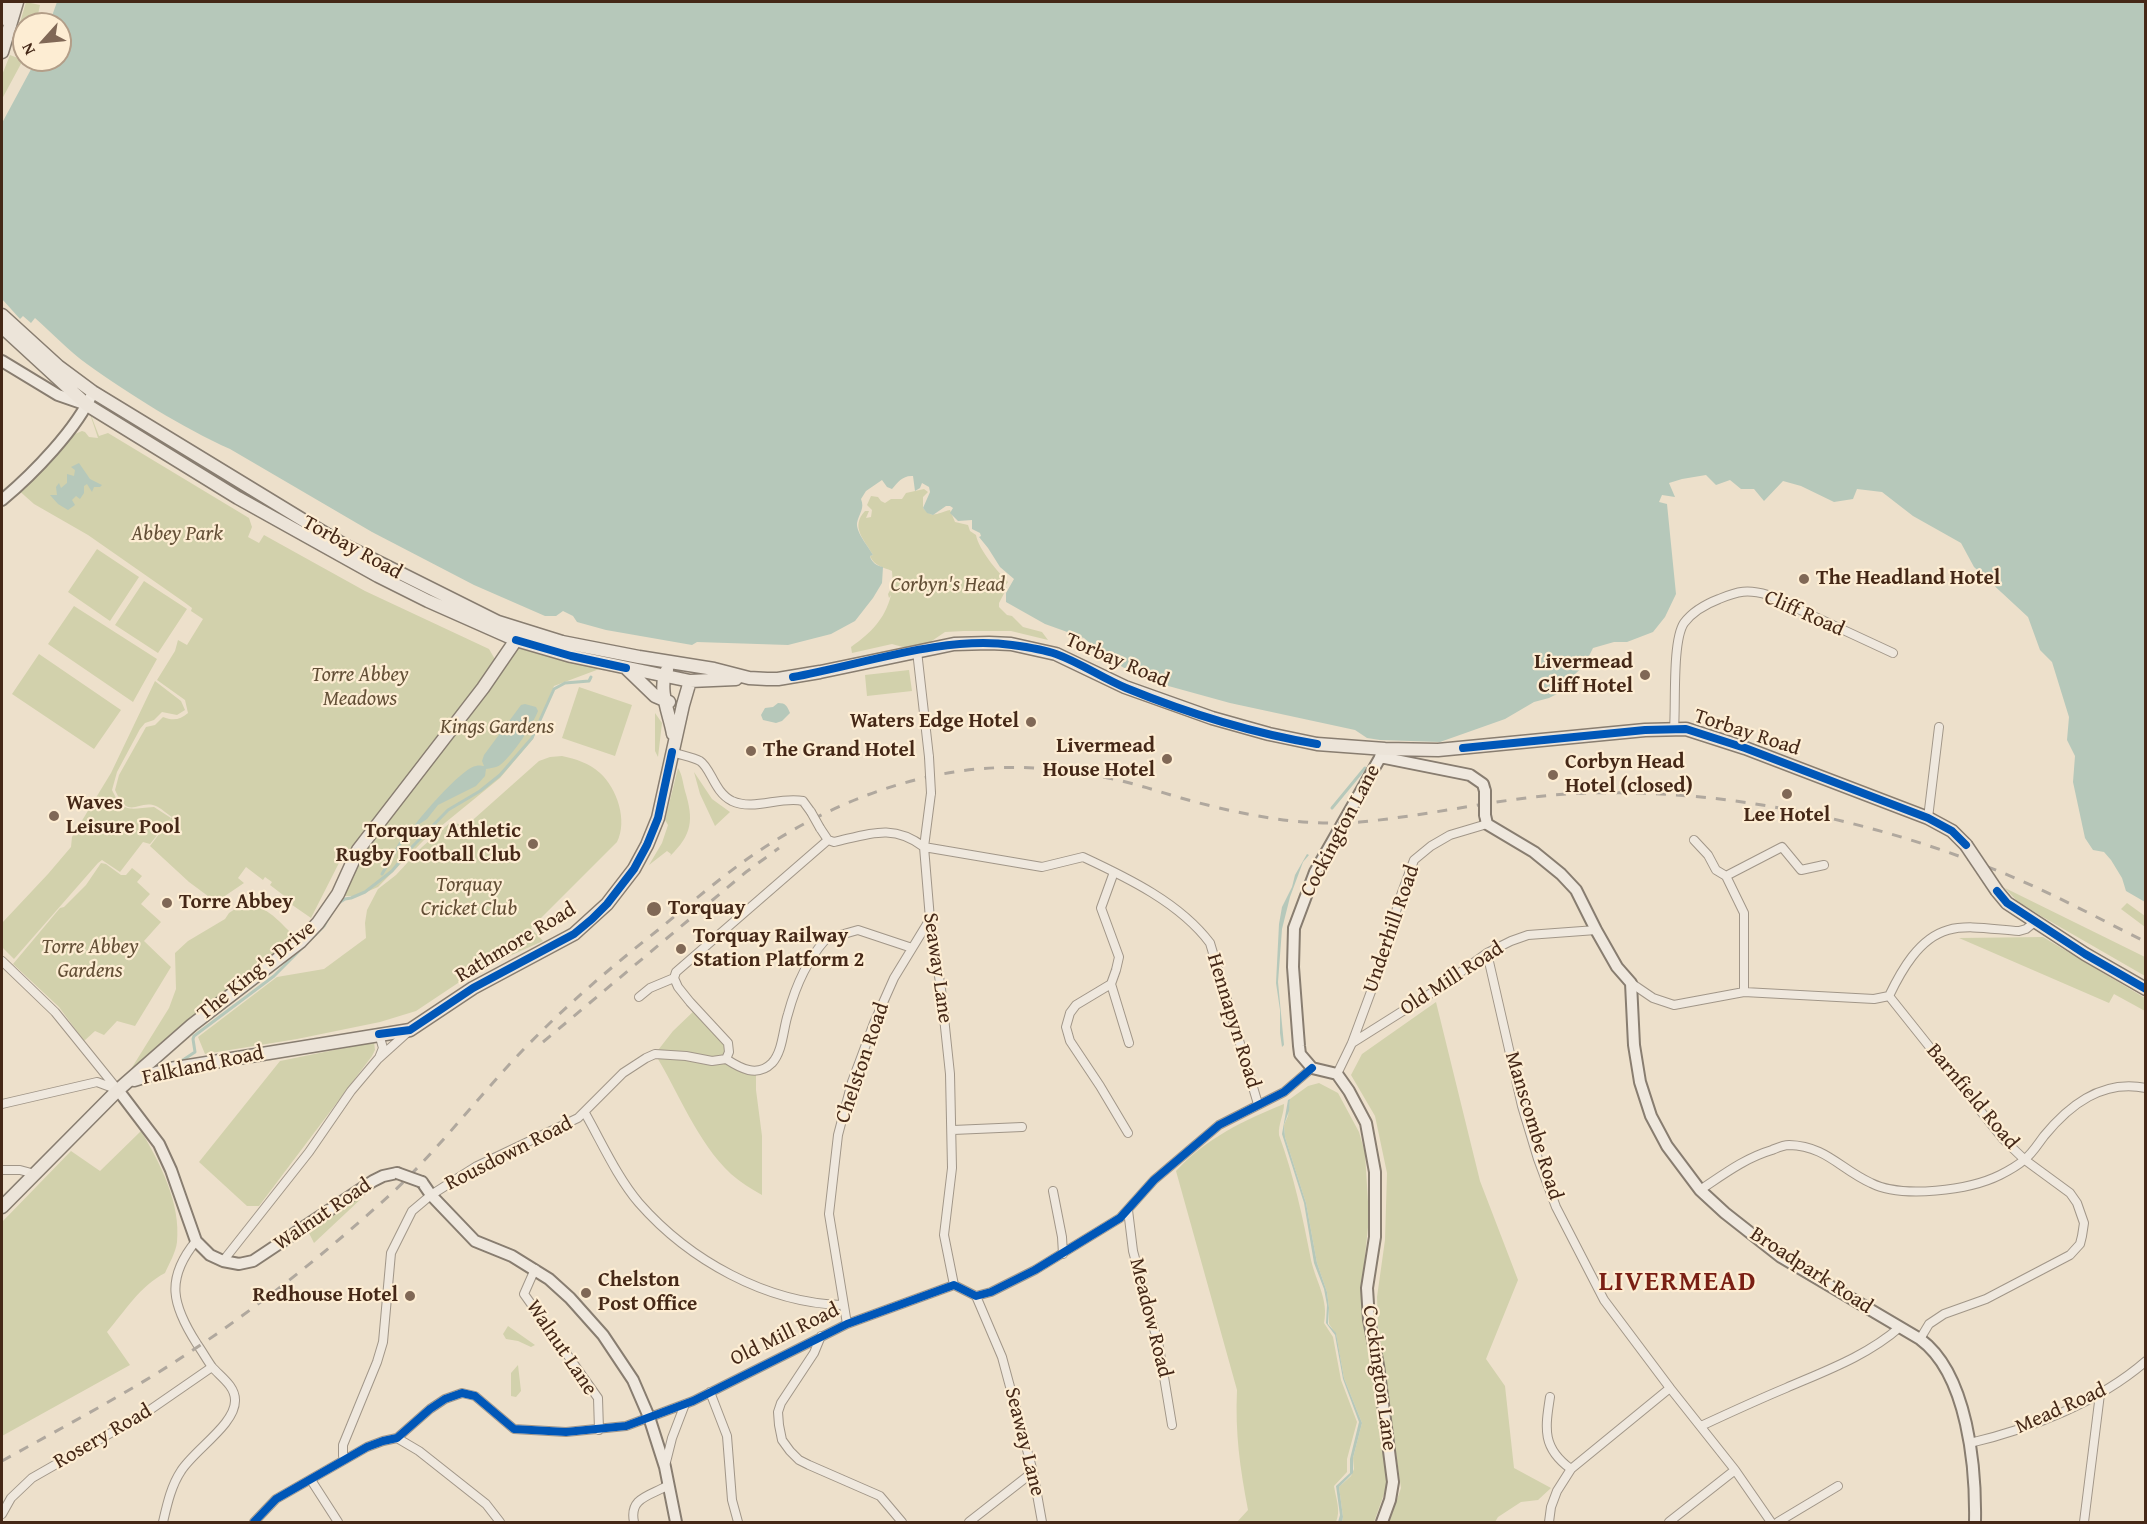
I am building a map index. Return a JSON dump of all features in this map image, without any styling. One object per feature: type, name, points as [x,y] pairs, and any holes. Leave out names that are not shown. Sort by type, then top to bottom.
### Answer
[{"type":"main road","points":[[2,19],[6,2]]},
{"type":"main road","points":[[2,52],[16,2]]},
{"type":"main road","name":"Torbay Road","points":[[2,315],[58,366],[93,392],[344,545],[519,635],[749,678]]},
{"type":"main road","name":"Torbay Road","points":[[2,327],[87,405],[238,498],[368,571],[428,601],[571,657],[690,681],[784,678],[917,651],[975,643],[1011,644],[1067,658],[1125,687],[1235,725],[1309,742],[1382,753],[1686,729],[1745,748],[1928,818],[1952,831],[1966,845],[2007,903],[2085,954],[2145,989]]},
{"type":"main road","name":"The King's Drive","points":[[117,1090],[192,1025],[300,942],[318,923],[338,894],[358,850],[483,688],[519,635]]},
{"type":"main road","points":[[673,751],[669,714],[664,701],[663,677],[671,662],[678,672],[690,681]]},
{"type":"main road","points":[[626,668],[655,696],[664,701],[683,705]]},
{"type":"main road","name":"Rathmore Road","points":[[411,1030],[473,988],[574,934],[607,904],[634,869],[658,818],[690,681]]},
{"type":"main road","name":"Falkland Road","points":[[117,1090],[138,1078],[170,1069],[411,1030]]},
{"type":"main road","points":[[2,1207],[117,1090]]},
{"type":"street","points":[[2,361],[58,395],[87,405]]},
{"type":"street","points":[[2,500],[61,440],[87,405],[93,392]]},
{"type":"street","name":"Cliff Road","points":[[1674,729],[1677,651],[1681,630],[1691,615],[1698,610],[1734,593],[1752,590],[1768,596],[1893,653]]},
{"type":"street","name":"Seaway Lane","points":[[917,651],[929,758],[930,793],[924,847],[930,919],[941,989],[950,1074],[953,1130],[952,1168],[944,1235],[954,1285]]},
{"type":"street","points":[[1928,818],[1939,727]]},
{"type":"street","points":[[673,751],[700,761],[724,796],[734,802],[762,804],[792,799],[803,801],[828,840],[676,972],[674,978],[678,987],[728,1042],[729,1052],[726,1059],[745,1069],[756,1071],[772,1062],[779,1048],[798,982],[826,939],[858,930],[912,948]]},
{"type":"street","points":[[1382,753],[1470,775],[1483,784],[1486,820],[1534,852],[1561,874],[1576,890],[1617,967],[1631,983],[1653,998],[1674,1005],[1744,992],[1874,999],[1889,996],[1901,972],[1915,954],[1938,934],[1963,928],[2019,931],[2026,929],[2036,921]]},
{"type":"street","name":"Cockington Lane","points":[[1312,1068],[1300,1054],[1293,967],[1294,928],[1315,872],[1382,753]]},
{"type":"street","name":"Underhill Road","points":[[1337,1074],[1352,1043],[1379,970],[1400,897],[1414,860],[1431,846],[1450,835],[1486,820]]},
{"type":"street","name":"Hennapyn Road","points":[[828,840],[834,842],[876,831],[899,833],[914,839],[924,847],[1042,867],[1083,857],[1156,897],[1194,924],[1210,943],[1258,1104]]},
{"type":"street","points":[[1694,840],[1708,855],[1716,870],[1726,876],[1744,913],[1744,992]]},
{"type":"street","points":[[1726,876],[1782,847],[1801,870],[1824,865]]},
{"type":"street","points":[[1114,872],[1101,908],[1119,957],[1111,984],[1129,1042]]},
{"type":"street","name":"Chelston Road","points":[[847,1324],[842,1305],[829,1214],[838,1135],[862,1053],[894,978],[930,919]]},
{"type":"street","name":"Old Mill Road","points":[[1352,1043],[1432,992],[1487,953],[1528,935],[1596,930]]},
{"type":"street","name":"Manscombe Road","points":[[1487,953],[1522,1106],[1556,1207],[1604,1300],[1735,1470],[1771,1522]]},
{"type":"street","points":[[2,961],[55,1012],[159,1144],[173,1174],[196,1241],[210,1255],[223,1261]]},
{"type":"street","points":[[639,997],[651,988],[674,978]]},
{"type":"street","name":"Broadpark Road","points":[[1631,983],[1634,1045],[1640,1082],[1651,1116],[1667,1146],[1700,1190],[1781,1257],[1920,1339],[1932,1347],[1941,1360],[1955,1388],[1970,1443],[1975,1522]]},
{"type":"street","points":[[1111,984],[1076,1005],[1070,1013],[1066,1027],[1070,1041],[1092,1072],[1128,1133]]},
{"type":"street","name":"Barnfield Road","points":[[1889,996],[2003,1139],[2025,1160],[2070,1193],[2077,1203],[2084,1222],[2080,1244],[2070,1255],[1986,1299],[1944,1314],[1929,1324],[1920,1339]]},
{"type":"street","points":[[1113,1024],[1123,1021]]},
{"type":"street","name":"Rathmore Road","points":[[223,1261],[309,1152],[351,1091],[378,1059],[411,1030]]},
{"type":"street","points":[[378,1059],[382,1047],[379,1034]]},
{"type":"street","name":"Rousdown Road","points":[[345,1458],[343,1445],[383,1342],[392,1253],[412,1211],[430,1195],[477,1166],[578,1118],[623,1073],[646,1058],[655,1054],[712,1061],[726,1059]]},
{"type":"street","points":[[954,1285],[976,1296],[991,1292],[1063,1254],[1128,1210],[1154,1180],[1219,1125],[1284,1092],[1312,1068],[1337,1074]]},
{"type":"street","name":"Cockington Lane","points":[[1337,1074],[1354,1098],[1366,1123],[1375,1172],[1377,1206],[1375,1237],[1367,1288],[1369,1320],[1378,1365],[1393,1482],[1390,1500],[1382,1522]]},
{"type":"street","name":"Falkland Road","points":[[2,1104],[97,1082],[117,1090]]},
{"type":"street","points":[[1700,1190],[1751,1156],[1787,1145],[1824,1152],[1840,1166],[1872,1184],[1891,1189],[1929,1191],[1959,1188],[1999,1175],[2025,1160],[2058,1121],[2083,1099],[2097,1091],[2112,1087],[2145,1088]]},
{"type":"street","points":[[585,1113],[615,1167],[639,1203],[690,1251],[750,1284],[805,1300],[842,1305]]},
{"type":"street","points":[[953,1130],[1022,1127]]},
{"type":"street","points":[[2,1170],[20,1170],[35,1174]]},
{"type":"street","name":"Walnut Road","points":[[223,1261],[239,1264],[253,1261],[382,1176],[397,1173],[422,1182],[430,1195],[475,1241],[512,1256],[535,1269],[570,1298],[603,1335],[633,1380],[649,1418],[665,1467],[676,1522]]},
{"type":"street","points":[[1053,1191],[1063,1254]]},
{"type":"street","name":"Meadow Road","points":[[1128,1210],[1132,1251],[1160,1347],[1173,1425]]},
{"type":"street","points":[[163,1522],[168,1500],[181,1470],[234,1412],[234,1391],[212,1367],[188,1331],[181,1317],[176,1297],[177,1273],[183,1257],[196,1241]]},
{"type":"street","name":"Walnut Lane","points":[[535,1269],[524,1294],[598,1398],[600,1430]]},
{"type":"street","name":"Old Mill Road","points":[[254,1522],[276,1499],[345,1458],[383,1440],[397,1438],[430,1409],[445,1399],[462,1393],[475,1396],[514,1429],[566,1432],[626,1426],[685,1404],[847,1324],[954,1285]]},
{"type":"street","name":"Seaway Lane","points":[[976,1296],[1002,1357],[1033,1472],[1042,1522]]},
{"type":"street","points":[[1701,1426],[1837,1366],[1882,1343],[1900,1327]]},
{"type":"street","points":[[822,1335],[814,1353],[781,1403],[778,1412],[782,1440],[799,1460],[880,1496],[902,1522]]},
{"type":"street","name":"Mead Road","points":[[1970,1443],[1998,1437],[2034,1424],[2100,1394],[2145,1362]]},
{"type":"street","name":"Rosery Road","points":[[2,1514],[11,1498],[32,1478],[144,1414],[212,1367]]},
{"type":"street","points":[[1549,1522],[1551,1507],[1557,1491],[1571,1468],[1670,1388]]},
{"type":"street","points":[[710,1392],[727,1436],[732,1500],[738,1522]]},
{"type":"street","points":[[2084,1522],[2100,1394]]},
{"type":"street","points":[[1550,1397],[1545,1425],[1548,1445],[1571,1468]]},
{"type":"street","name":"Walnut Road","points":[[665,1467],[672,1438],[685,1404]]},
{"type":"street","points":[[397,1438],[419,1452],[486,1504],[500,1522]]},
{"type":"street","points":[[1669,1522],[1735,1470]]},
{"type":"street","points":[[969,1522],[1033,1472]]},
{"type":"street","points":[[311,1480],[338,1522]]},
{"type":"street","points":[[634,1522],[632,1512],[635,1503],[668,1486]]},
{"type":"street","points":[[1778,1522],[1838,1486]]},
{"type":"green space","points":[[26,2],[40,5],[39,12],[23,12]]},
{"type":"green space","points":[[10,55],[12,56],[12,72],[17,72],[2,99],[2,75]]},
{"type":"green space","points":[[87,405],[99,436],[108,433],[249,518],[252,527],[248,537],[259,543],[264,535],[365,591],[489,649],[496,661],[351,851],[343,855],[311,918],[285,900],[287,898],[270,885],[272,882],[265,877],[263,880],[246,867],[238,878],[244,883],[216,902],[189,882],[150,846],[172,817],[156,806],[129,807],[120,800],[115,790],[119,775],[146,727],[155,725],[163,717],[176,719],[188,713],[185,700],[157,680],[175,651],[178,640],[187,645],[203,619],[191,611],[192,608],[184,602],[88,535],[34,504],[16,488],[61,440],[82,431],[89,437],[98,438]]},
{"type":"green space","name":"Corbyn's Head","points":[[924,489],[928,492],[923,497],[923,508],[926,512],[936,514],[950,510],[955,522],[968,525],[989,560],[1008,582],[999,607],[1023,627],[1042,632],[1048,640],[1011,631],[945,632],[917,651],[892,644],[852,653],[851,647],[871,631],[881,618],[893,585],[892,571],[876,564],[870,556],[873,555],[860,533],[861,517],[865,511],[869,511],[866,518],[871,517],[872,510],[867,505],[871,496],[878,497],[885,503],[891,499],[902,499],[906,493]]},
{"type":"green space","points":[[97,549],[139,577],[110,621],[68,592]]},
{"type":"green space","points":[[144,581],[187,609],[158,653],[115,625]]},
{"type":"green space","points":[[74,606],[157,659],[133,702],[48,644]]},
{"type":"green space","name":"Kings Gardens","points":[[516,640],[610,665],[554,686],[533,739],[500,778],[424,840],[378,887],[357,896],[336,896],[351,862]]},
{"type":"green space","points":[[39,654],[121,710],[94,749],[12,694]]},
{"type":"green space","points":[[909,670],[912,691],[867,696],[865,675]]},
{"type":"green space","points":[[155,681],[181,701],[185,710],[177,715],[162,712],[154,720],[145,723],[117,772],[112,790],[124,807],[134,809],[154,807],[171,818],[150,844],[143,842],[120,872],[102,860],[98,863],[14,959],[2,947],[2,923],[71,847],[72,837],[111,773]]},
{"type":"green space","points":[[579,687],[632,705],[615,756],[562,738]]},
{"type":"green space","points":[[655,713],[662,723],[658,757],[655,751]]},
{"type":"green space","name":"Torquay Cricket Club","points":[[562,756],[587,764],[606,779],[619,805],[620,834],[617,842],[531,928],[543,941],[476,971],[416,1011],[380,1022],[297,1039],[205,1054],[198,1037],[277,977],[324,969],[366,938],[367,910],[378,889],[396,875],[422,847],[451,822],[466,826],[539,761]]},
{"type":"green space","points":[[678,768],[690,810],[687,834],[670,856],[671,854],[667,851],[649,865],[662,843],[668,825],[665,820]]},
{"type":"green space","points":[[694,772],[712,799],[730,812],[715,826],[700,794]]},
{"type":"green space","name":"Torre Abbey Gardens","points":[[101,863],[121,875],[126,875],[132,868],[142,876],[137,882],[150,894],[141,904],[161,922],[144,941],[171,967],[135,1026],[117,1021],[104,1035],[95,1031],[84,1041],[59,1007],[13,964],[60,908],[64,907],[86,885]]},
{"type":"green space","points":[[2005,888],[2145,957],[2145,976],[2017,901]]},
{"type":"green space","points":[[247,903],[270,913],[300,942],[118,1090],[169,1008],[176,989],[175,953],[188,941]]},
{"type":"green space","points":[[2127,903],[2145,916],[2145,927],[2121,909]]},
{"type":"green space","points":[[2043,937],[2145,998],[2145,1011],[2114,994],[2109,1003],[1959,938]]},
{"type":"green space","points":[[1436,1002],[1480,1181],[1518,1280],[1486,1359],[1505,1386],[1514,1468],[1551,1488],[1538,1500],[1521,1502],[1498,1517],[1495,1522],[1389,1522],[1401,1488],[1378,1327],[1377,1297],[1385,1240],[1387,1173],[1375,1116],[1351,1075],[1362,1054]]},
{"type":"green space","points":[[697,1008],[728,1043],[726,1059],[756,1071],[762,1136],[762,1195],[731,1174],[708,1147],[655,1054],[673,1031]]},
{"type":"green space","points":[[374,1042],[375,1050],[372,1056],[259,1206],[247,1206],[199,1162],[280,1061]]},
{"type":"green space","points":[[1319,1083],[1338,1093],[1359,1132],[1365,1153],[1369,1218],[1362,1284],[1365,1322],[1379,1402],[1389,1480],[1374,1522],[1342,1522],[1339,1487],[1351,1476],[1354,1469],[1353,1458],[1362,1423],[1344,1378],[1336,1334],[1329,1324],[1327,1292],[1317,1263],[1306,1203],[1285,1137],[1284,1125],[1288,1116],[1290,1099],[1308,1086]]},
{"type":"green space","points":[[1284,1104],[1279,1135],[1294,1181],[1311,1260],[1325,1307],[1324,1323],[1333,1337],[1341,1380],[1357,1422],[1347,1459],[1347,1472],[1334,1486],[1338,1509],[1336,1522],[1237,1522],[1248,1510],[1239,1450],[1237,1390],[1176,1171],[1212,1140]]},
{"type":"green space","points":[[141,1131],[168,1184],[176,1213],[177,1242],[165,1273],[140,1292],[107,1332],[130,1365],[2,1436],[2,1222],[71,1151],[100,1171]]},
{"type":"green space","points":[[363,1197],[314,1243],[309,1233]]},
{"type":"green space","points":[[508,1326],[535,1345],[531,1347],[506,1339],[503,1334]]},
{"type":"green space","points":[[518,1365],[521,1391],[516,1397],[511,1396],[511,1373]]},
{"type":"shaded area","points":[[57,2],[2145,2],[2145,902],[2126,891],[2122,878],[2111,860],[2104,852],[2093,850],[2085,838],[2073,782],[2075,756],[2067,740],[2069,717],[2052,662],[2040,650],[2028,617],[1974,567],[1961,543],[1913,516],[1882,492],[1857,489],[1853,499],[1834,502],[1801,486],[1783,481],[1764,501],[1754,489],[1741,489],[1730,480],[1716,485],[1706,475],[1669,483],[1675,497],[1662,495],[1659,502],[1667,504],[1676,594],[1665,617],[1653,632],[1627,642],[1614,642],[1593,648],[1584,666],[1566,682],[1571,687],[1549,698],[1534,702],[1505,719],[1440,742],[1367,738],[1355,730],[1230,703],[1143,679],[1109,659],[1084,638],[1045,624],[1006,602],[1006,593],[1014,579],[1000,567],[979,537],[980,533],[972,529],[972,520],[958,521],[950,513],[953,508],[950,506],[946,506],[933,515],[927,513],[923,508],[930,492],[929,487],[922,483],[915,491],[913,476],[904,478],[892,489],[887,487],[882,480],[866,491],[861,499],[862,508],[857,527],[873,555],[870,556],[872,560],[883,567],[882,583],[855,621],[831,634],[788,645],[697,642],[692,645],[606,630],[577,622],[573,616],[563,611],[556,616],[545,616],[474,585],[372,532],[230,449],[175,421],[87,364],[35,318],[31,323],[23,316],[20,319],[2,299],[2,123],[30,72],[72,72],[72,12],[53,12]]},
{"type":"shaded area","points":[[79,463],[90,479],[102,485],[94,487],[92,492],[87,484],[84,486],[84,493],[80,499],[76,496],[72,500],[75,505],[68,510],[50,495],[57,495],[56,487],[59,483],[61,488],[67,483],[67,474],[74,476],[75,470],[71,467]]},
{"type":"shaded area","points":[[778,703],[786,705],[790,713],[782,721],[776,723],[763,720],[761,715],[765,708],[773,707]]},
{"type":"shaded area","points":[[521,705],[536,707],[538,711],[527,732],[511,754],[498,766],[486,769],[485,776],[476,786],[438,805],[427,819],[412,829],[432,804],[461,775],[476,766],[484,766],[482,761],[484,755]]},
{"type":"shaded area","points":[[1307,854],[1309,855],[1303,862],[1290,897],[1282,929],[1278,982],[1284,1045],[1282,1047],[1276,983],[1279,924],[1282,907],[1295,875]]},
{"type":"shaded area","points":[[1290,1099],[1284,1125],[1285,1137],[1306,1203],[1317,1263],[1327,1292],[1328,1324],[1336,1333],[1344,1378],[1362,1423],[1353,1458],[1353,1473],[1339,1487],[1342,1522],[1338,1522],[1340,1515],[1336,1486],[1350,1473],[1350,1459],[1359,1422],[1343,1379],[1335,1335],[1326,1323],[1327,1305],[1324,1289],[1314,1263],[1304,1203],[1282,1134],[1288,1100]]},
{"type":"waterway","points":[[337,904],[365,892],[392,871],[448,810],[480,791],[500,775],[532,738],[554,689],[565,683],[589,681],[591,677]]},
{"type":"waterway","points":[[1332,808],[1365,768]]},
{"type":"waterway","points":[[382,874],[401,842],[412,829]]},
{"type":"waterway","points":[[310,940],[324,926],[329,917]]},
{"type":"waterway","points":[[180,1062],[195,1052],[194,1036],[274,976],[304,946]]},
{"type":"railway","points":[[2,1461],[167,1367],[242,1316],[318,1257],[408,1177],[505,1069],[554,1019],[622,959],[732,870],[767,846],[817,817],[870,794],[926,777],[975,769],[1017,767],[1059,770],[1122,781],[1247,814],[1315,823],[1360,822],[1553,795],[1670,794],[1729,800],[1847,822],[1961,857],[2031,885],[2146,942]]},
{"type":"railway","points":[[543,1042],[746,872],[779,848]]},
{"type":"cycle path","points":[[516,640],[571,656],[626,668]]},
{"type":"cycle path","points":[[793,677],[931,648],[959,644],[1012,645],[1056,654],[1126,688],[1196,714],[1268,734],[1317,744]]},
{"type":"cycle path","points":[[1463,748],[1645,730],[1686,729],[1745,748],[1928,818],[1952,831],[1966,845]]},
{"type":"cycle path","points":[[379,1034],[410,1030],[473,988],[574,934],[592,919],[607,904],[634,869],[647,845],[658,818],[672,752]]},
{"type":"cycle path","points":[[1997,891],[2007,903],[2085,954],[2146,989]]},
{"type":"cycle path","points":[[254,1522],[276,1499],[367,1447],[397,1438],[430,1409],[445,1399],[462,1393],[475,1396],[514,1429],[566,1432],[626,1426],[693,1401],[847,1324],[954,1285],[976,1296],[991,1292],[1035,1270],[1120,1218],[1154,1180],[1219,1125],[1284,1092],[1312,1068]]},
{"type":"place","name":"The Headland Hotel","points":[[1804,579]]},
{"type":"place","name":"Livermead Cliff Hotel","points":[[1645,675]]},
{"type":"place","name":"Waters Edge Hotel","points":[[1031,722]]},
{"type":"place","name":"The Grand Hotel","points":[[751,751]]},
{"type":"place","name":"Livermead House Hotel","points":[[1167,759]]},
{"type":"place","name":"Corbyn Head Hotel (closed)","points":[[1553,775]]},
{"type":"place","name":"Lee Hotel","points":[[1787,794]]},
{"type":"place","name":"Waves Leisure Pool","points":[[54,816]]},
{"type":"place","name":"Torquay Athletic Rugby Football Club","points":[[533,844]]},
{"type":"place","name":"Torre Abbey","points":[[167,903]]},
{"type":"place","name":"Torquay","points":[[654,909]]},
{"type":"place","name":"Torquay Railway Station Platform 2","points":[[681,949]]},
{"type":"place","name":"Chelston Post Office","points":[[586,1293]]},
{"type":"place","name":"Redhouse Hotel","points":[[410,1296]]},
{"type":"district","name":"LIVERMEAD","points":[[1678,1283]]},
{"type":"park label","name":"Abbey Park","points":[[177,535]]},
{"type":"park label","name":"Torre Abbey Meadows","points":[[360,688]]}]
